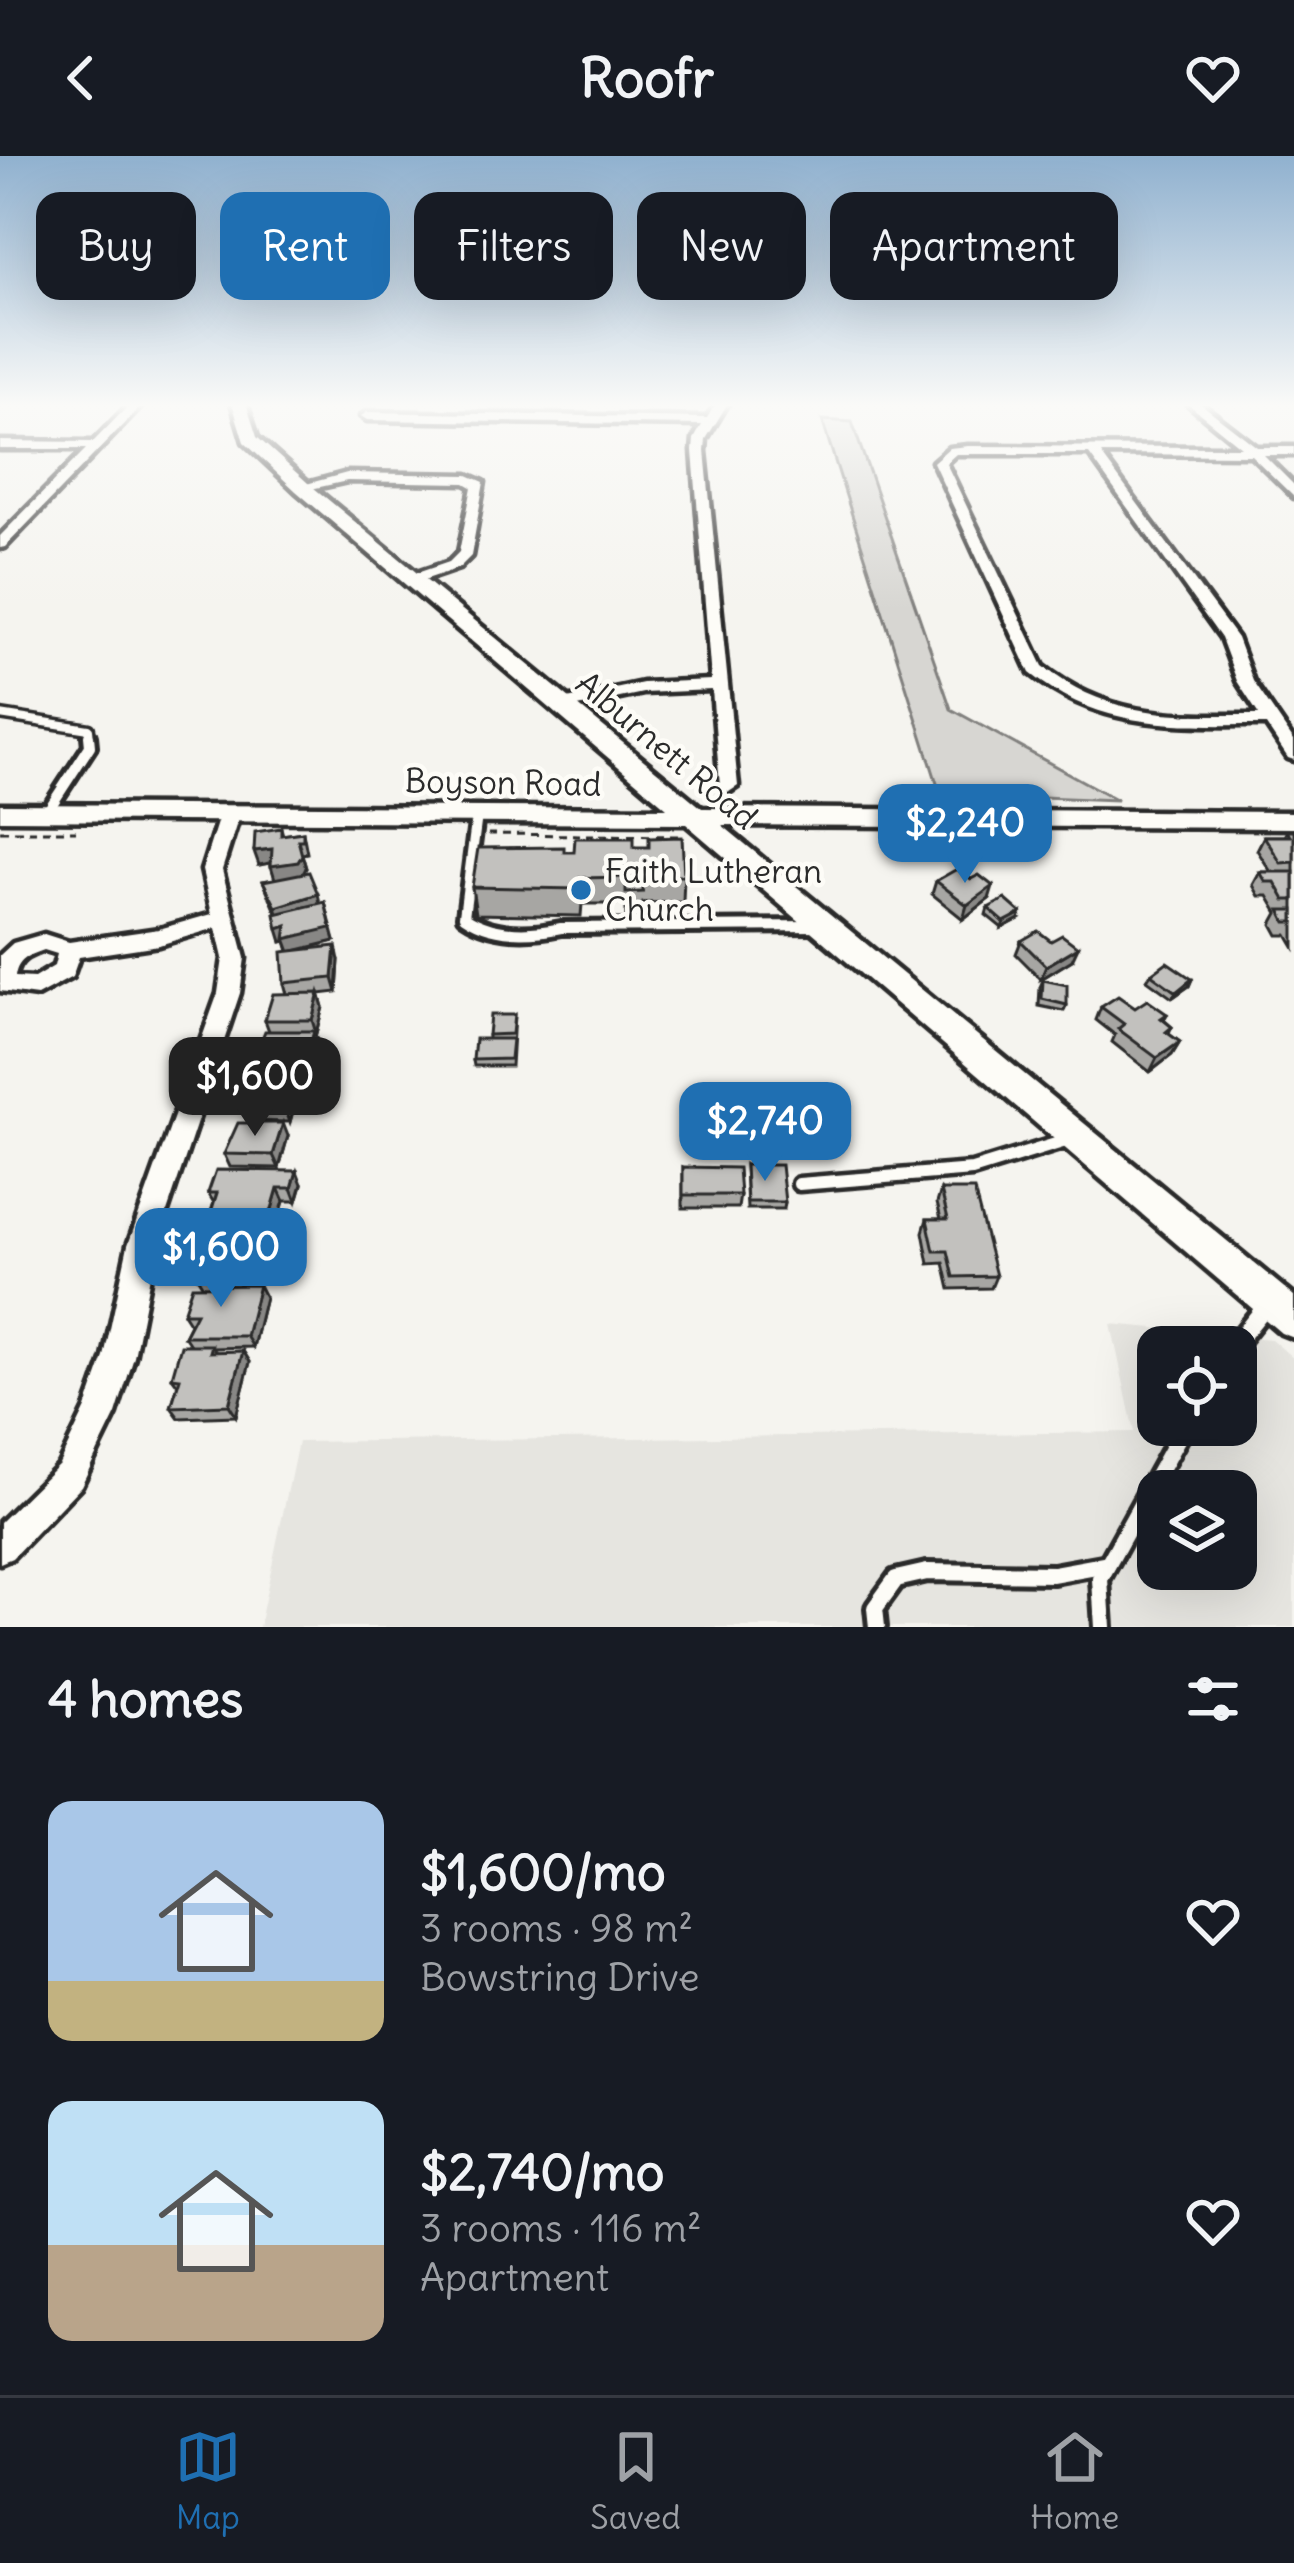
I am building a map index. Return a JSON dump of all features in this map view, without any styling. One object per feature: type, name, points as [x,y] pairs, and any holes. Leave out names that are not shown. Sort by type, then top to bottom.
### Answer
[{"type":"street","points":[[0,544],[67,472]]},
{"type":"street","name":"Alburnett Road","points":[[285,472],[691,818],[1294,1320]]},
{"type":"street","points":[[701,472],[729,787]]},
{"type":"street","points":[[944,472],[1036,669],[1053,686],[1105,711],[1144,719],[1270,719]]},
{"type":"street","points":[[1108,472],[1229,638],[1245,681],[1294,754]]},
{"type":"street","points":[[302,487],[347,478],[468,479],[479,485],[466,553],[454,565],[413,579]]},
{"type":"street","points":[[559,706],[643,688],[720,685]]},
{"type":"street","name":"Boyson Road","points":[[0,812],[1294,820]]},
{"type":"street","points":[[0,1546],[70,1475],[100,1414],[119,1358],[142,1245],[230,993],[234,958],[212,870],[230,813]]},
{"type":"street","points":[[69,950],[159,937],[225,918]]},
{"type":"lane","points":[[0,715],[89,729],[90,746],[47,812]]},
{"type":"lane","points":[[477,815],[464,908],[464,916],[474,924],[535,935],[561,928],[821,926]]},
{"type":"lane","points":[[799,1184],[934,1178],[1044,1152],[1075,1137]]},
{"type":"lane","points":[[1250,1326],[1270,1300]]},
{"type":"lane","points":[[1103,1627],[1100,1580],[1173,1446]]},
{"type":"lane","points":[[878,1627],[875,1608],[896,1580],[927,1572],[1053,1574],[1108,1564]]},
{"type":"shaded area","points":[[838,472],[869,472],[951,709],[1117,800],[940,793]]},
{"type":"shaded area","points":[[1111,1324],[1137,1326],[1137,1446],[1257,1446],[1257,1338],[1271,1339],[1294,1359],[1294,1627],[259,1627],[298,1442],[1134,1432]]},
{"type":"building","points":[[281,828],[281,835],[303,832],[303,840],[298,840],[302,855],[298,862],[271,866],[272,849],[254,851],[255,832]]},
{"type":"building","points":[[1287,831],[1294,831],[1294,862],[1281,863],[1264,836],[1290,836]]},
{"type":"building","points":[[682,837],[684,876],[643,876],[643,892],[626,893],[626,877],[580,878],[580,889],[472,887],[478,848],[564,847],[564,852],[574,852],[575,838],[634,838],[634,847],[649,847],[649,838]]},
{"type":"building","points":[[957,869],[971,879],[979,875],[993,886],[967,905],[936,881]]},
{"type":"building","points":[[309,872],[318,894],[276,907],[263,881]]},
{"type":"building","points":[[1260,872],[1294,872],[1294,900],[1285,900],[1275,882],[1266,882]]},
{"type":"building","points":[[1005,899],[1021,913],[1004,922],[988,908]]},
{"type":"building","points":[[325,902],[331,928],[285,939],[287,926],[278,929],[275,914]]},
{"type":"building","points":[[1280,910],[1294,910],[1294,922],[1286,922]]},
{"type":"building","points":[[1038,931],[1051,941],[1062,935],[1078,947],[1046,966],[1021,941]]},
{"type":"building","points":[[336,946],[333,978],[284,983],[282,952]]},
{"type":"building","points":[[1167,962],[1192,979],[1176,992],[1151,974]]},
{"type":"building","points":[[1043,980],[1067,985],[1067,1005],[1042,999]]},
{"type":"building","points":[[319,993],[312,1020],[265,1020],[273,994]]},
{"type":"building","points":[[1118,996],[1135,1008],[1147,1000],[1167,1014],[1161,1018],[1172,1027],[1166,1032],[1180,1042],[1157,1058],[1118,1029],[1124,1024],[1101,1007]]},
{"type":"building","points":[[490,1015],[514,1015],[512,1034],[488,1035]]},
{"type":"building","points":[[265,1031],[314,1031],[305,1063],[252,1063]]},
{"type":"building","points":[[475,1039],[512,1039],[510,1059],[473,1060]]},
{"type":"building","points":[[248,1075],[294,1076],[285,1109],[242,1108]]},
{"type":"building","points":[[238,1123],[283,1123],[273,1155],[224,1154]]},
{"type":"building","points":[[745,1165],[781,1165],[785,1202],[747,1202]]},
{"type":"building","points":[[683,1167],[738,1168],[740,1195],[683,1195]]},
{"type":"building","points":[[216,1170],[297,1171],[292,1188],[278,1188],[270,1216],[210,1215],[217,1193],[208,1193]]},
{"type":"building","points":[[941,1190],[974,1190],[996,1276],[954,1277],[948,1251],[934,1251],[927,1219],[948,1219]]},
{"type":"building","points":[[200,1223],[266,1223],[252,1274],[196,1275],[205,1248],[192,1248]]},
{"type":"building","points":[[259,1285],[246,1336],[184,1336],[196,1313],[183,1313],[192,1286]]},
{"type":"building","points":[[181,1345],[212,1345],[210,1352],[243,1351],[229,1405],[171,1407],[180,1378],[172,1377]]},
{"type":"place","name":"Faith Lutheran Church","points":[[581,890]]}]
